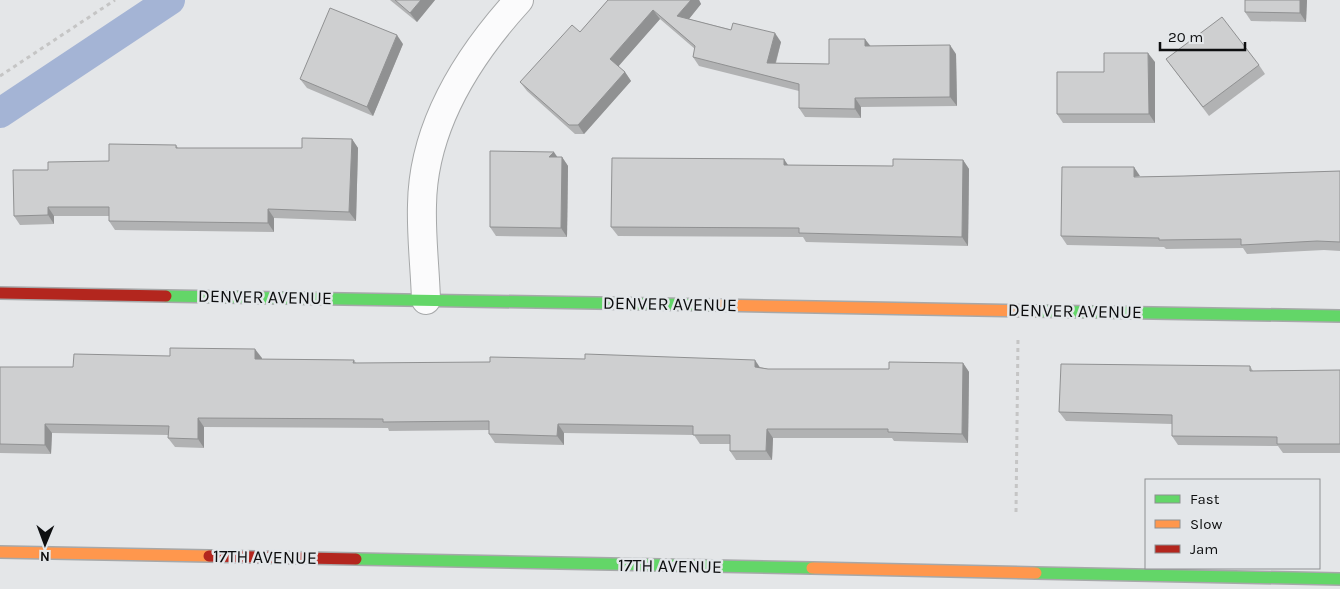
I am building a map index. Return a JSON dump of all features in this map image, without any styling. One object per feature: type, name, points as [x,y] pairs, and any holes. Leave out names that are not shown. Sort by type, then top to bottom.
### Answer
[{"type":"street","points":[[426,300],[422,203],[430,150],[448,98],[491,31],[519,0]]},
{"type":"street","name":"DENVER AVENUE","points":[[0,293],[1340,316]]},
{"type":"street","name":"17TH AVENUE","points":[[0,552],[1340,580]]},
{"type":"path","points":[[0,76],[115,0]]},
{"type":"path","points":[[1016,512],[1018,310]]},
{"type":"building","points":[[395,0],[421,0],[410,13]]},
{"type":"building","points":[[608,0],[691,0],[677,16],[731,30],[733,23],[775,33],[767,63],[829,64],[829,39],[865,39],[865,46],[950,45],[950,97],[855,98],[855,109],[799,108],[799,84],[693,57],[695,46],[653,10],[610,59],[625,72],[578,125],[569,125],[520,82],[572,25],[580,32]]},
{"type":"building","points":[[1245,0],[1300,0],[1300,13],[1245,12]]},
{"type":"building","points":[[330,8],[397,35],[367,107],[300,79]]},
{"type":"building","points":[[1222,17],[1259,65],[1203,107],[1166,59]]},
{"type":"building","points":[[1104,53],[1148,53],[1149,114],[1057,114],[1057,72],[1104,72]]},
{"type":"building","points":[[302,138],[352,139],[349,212],[268,209],[268,223],[109,221],[109,207],[48,207],[48,215],[14,216],[13,170],[48,170],[48,162],[109,161],[109,144],[176,145],[176,148],[302,148]]},
{"type":"building","points":[[490,151],[554,152],[549,157],[562,157],[561,228],[490,227]]},
{"type":"building","points":[[612,158],[784,159],[784,165],[893,166],[893,159],[963,160],[962,237],[799,233],[799,228],[611,227]]},
{"type":"building","points":[[1062,167],[1134,167],[1134,177],[1340,171],[1340,242],[1317,241],[1241,245],[1241,239],[1159,240],[1159,238],[1061,236]]},
{"type":"building","points":[[170,348],[255,349],[255,359],[354,360],[353,363],[490,362],[490,357],[585,359],[585,354],[755,360],[755,367],[768,369],[889,369],[889,362],[963,363],[962,434],[888,432],[888,429],[767,429],[766,451],[730,451],[730,435],[693,435],[693,426],[558,424],[557,436],[489,434],[489,421],[383,422],[383,419],[198,418],[198,439],[168,438],[169,426],[45,424],[45,445],[0,444],[0,367],[73,367],[74,354],[170,356]]},
{"type":"building","points":[[1061,364],[1250,366],[1250,371],[1340,370],[1340,444],[1277,444],[1277,437],[1172,436],[1172,415],[1059,412]]},
{"type":"waterway","points":[[0,113],[170,0]]},
{"type":"traffic: fast","points":[[166,296],[714,305]]},
{"type":"traffic: fast","points":[[1035,311],[1340,316]]},
{"type":"traffic: fast","points":[[356,559],[812,568]]},
{"type":"traffic: fast","points":[[1036,573],[1340,579]]},
{"type":"traffic: slow","points":[[714,305],[1035,311]]},
{"type":"traffic: slow","points":[[0,552],[209,556]]},
{"type":"traffic: slow","points":[[812,568],[1036,573]]},
{"type":"traffic: jam","points":[[0,293],[166,296]]},
{"type":"traffic: jam","points":[[209,556],[356,559]]}]
